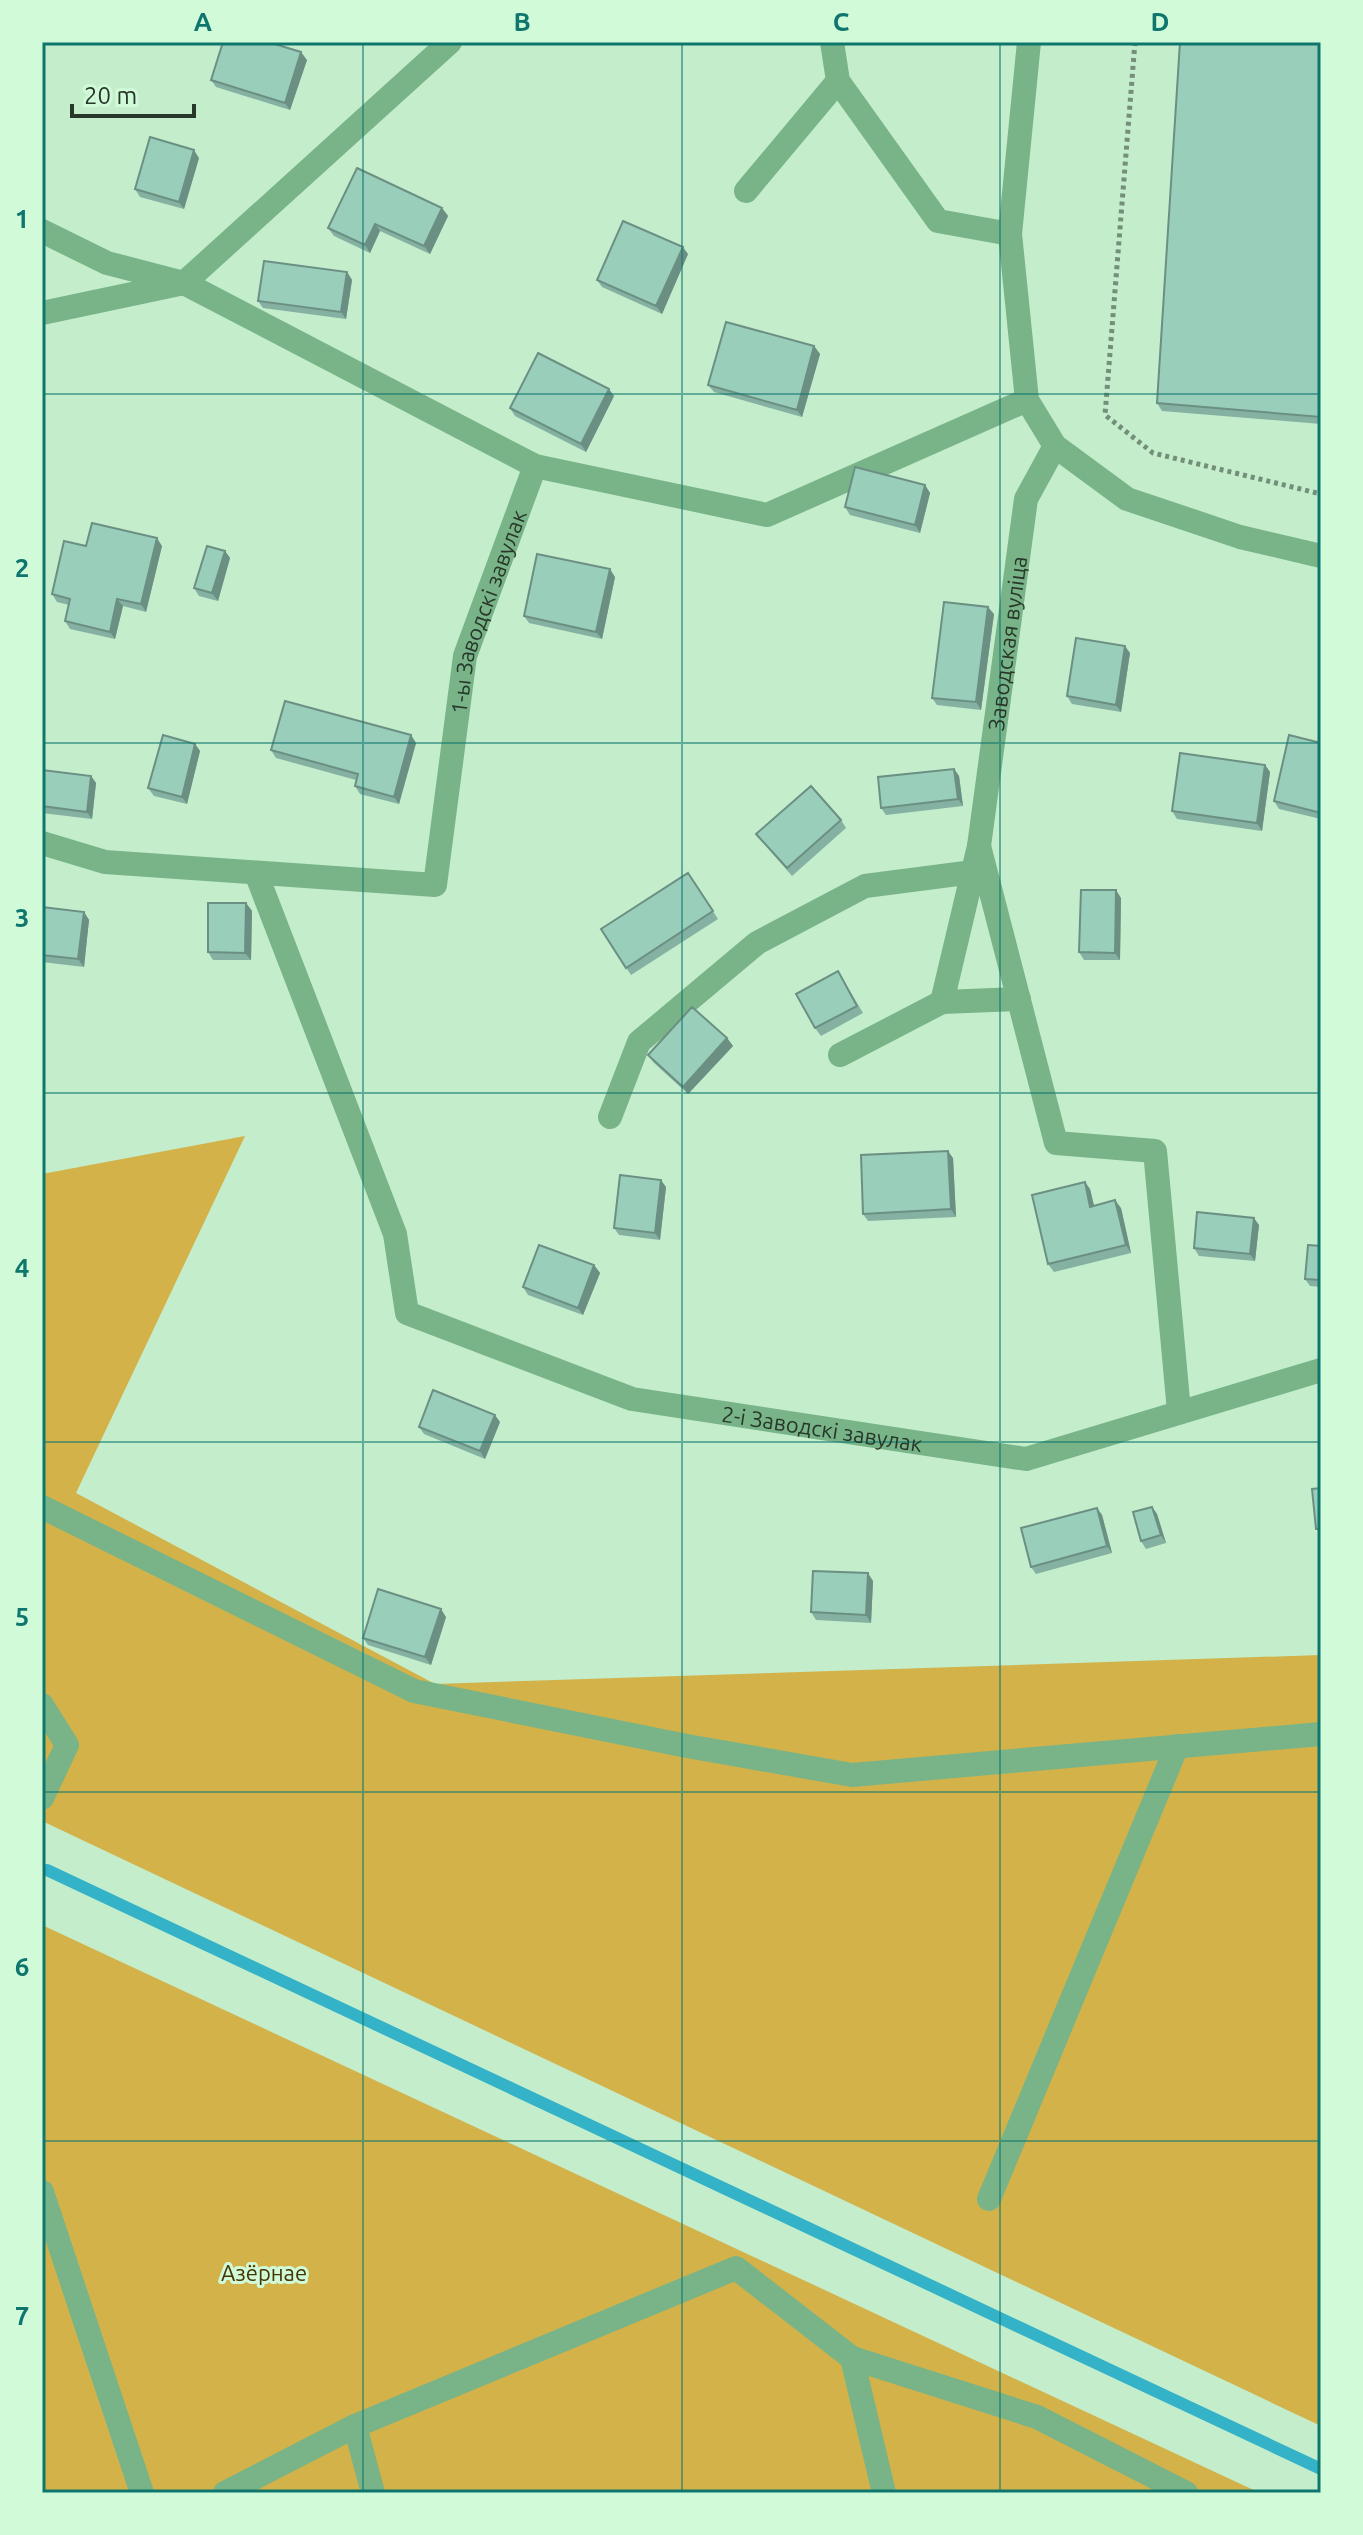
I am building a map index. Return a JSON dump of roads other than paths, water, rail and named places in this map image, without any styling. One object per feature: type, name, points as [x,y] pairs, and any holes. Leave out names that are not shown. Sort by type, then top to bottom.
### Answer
[{"type":"street","points":[[42,313],[184,283],[450,42]]},
{"type":"street","points":[[832,42],[838,81],[938,221],[1010,234]]},
{"type":"street","points":[[1029,42],[1010,234],[1027,400],[1055,446],[1127,499],[1240,537],[1321,556]]},
{"type":"street","points":[[746,191],[838,81]]},
{"type":"street","points":[[42,231],[107,263],[184,283],[535,466],[767,515],[1027,400]]},
{"type":"street","name":"Заводская вуліца","points":[[942,1002],[979,846],[1026,499],[1055,446]]},
{"type":"street","name":"1-ы Заводскі завулак","points":[[42,843],[105,862],[435,885],[465,656],[535,466]]},
{"type":"street","points":[[979,846],[1056,1143],[1155,1151],[1179,1411]]},
{"type":"street","points":[[610,1117],[639,1042],[757,943],[865,886],[973,872]]},
{"type":"street","name":"2-і Заводскі завулак","points":[[256,873],[395,1234],[407,1313],[632,1399],[1026,1459],[1321,1370]]},
{"type":"street","points":[[840,1055],[942,1002],[1019,999]]},
{"type":"street","points":[[42,1507],[414,1691],[687,1746],[852,1775],[1321,1734]]},
{"type":"street","points":[[42,1705],[67,1745],[42,1798]]},
{"type":"street","points":[[989,2199],[1177,1746]]},
{"type":"street","points":[[42,2192],[142,2493]]},
{"type":"street","points":[[225,2493],[355,2426],[736,2268],[852,2358],[1037,2417],[1186,2493]]},
{"type":"street","points":[[852,2358],[884,2493]]},
{"type":"street","points":[[355,2426],[373,2493]]},
{"type":"waterway","points":[[47,1870],[1321,2469]]},
{"type":"park label","name":"Азёрнае","points":[[264,2272]]}]
